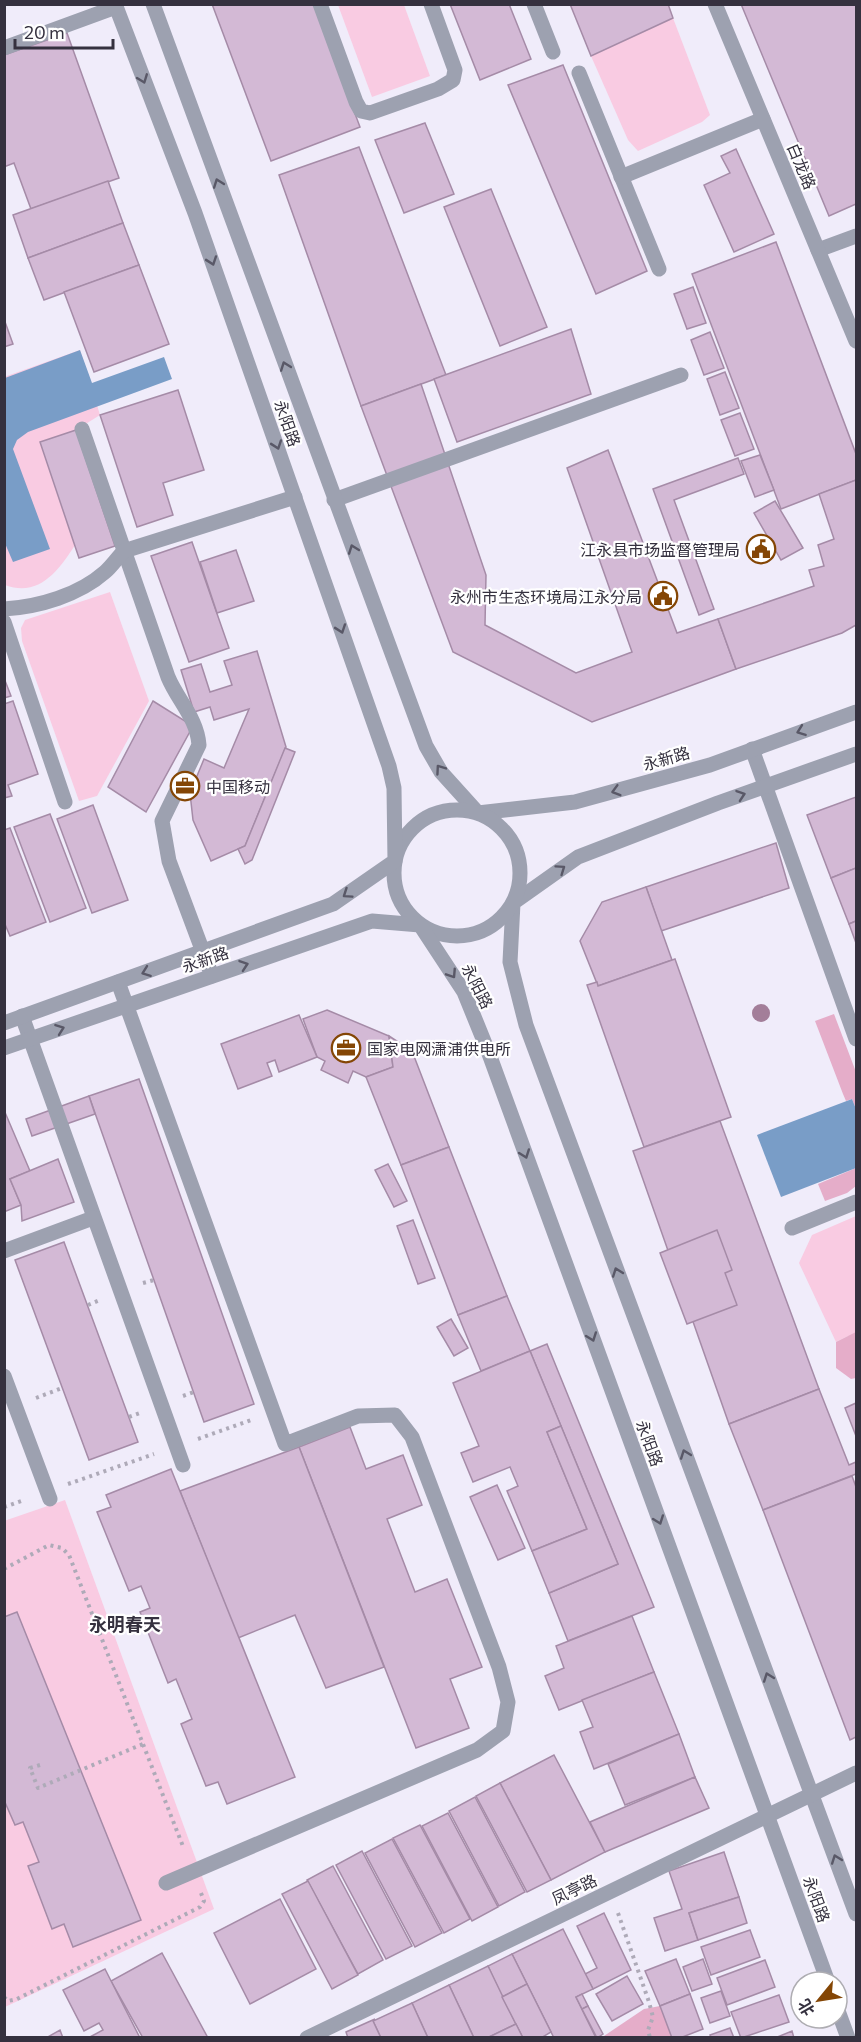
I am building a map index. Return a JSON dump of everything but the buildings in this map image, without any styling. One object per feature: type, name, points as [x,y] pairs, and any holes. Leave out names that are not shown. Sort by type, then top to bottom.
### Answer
[{"type":"street","name":"永阳路","points":[[153,4],[426,746],[441,772],[478,813]]},
{"type":"street","points":[[320,4],[356,102],[361,111],[370,113],[438,89],[453,80],[455,70],[430,4]]},
{"type":"street","points":[[534,4],[553,52]]},
{"type":"street","name":"白龙路","points":[[715,4],[856,341]]},
{"type":"street","name":"永阳路","points":[[115,6],[195,213],[389,766],[394,788],[395,861]]},
{"type":"street","points":[[4,48],[115,6]]},
{"type":"street","points":[[579,73],[658,269]]},
{"type":"street","points":[[621,177],[763,119]]},
{"type":"street","points":[[818,250],[856,236]]},
{"type":"street","points":[[334,500],[681,375]]},
{"type":"street","points":[[82,429],[176,696],[192,716],[198,732],[199,745],[162,821],[169,861],[212,976]]},
{"type":"street","points":[[4,609],[37,605],[76,590],[108,571],[124,551],[295,497]]},
{"type":"street","points":[[4,622],[65,802]]},
{"type":"street","name":"永新路","points":[[478,813],[575,802],[710,765],[856,712]]},
{"type":"street","points":[[752,749],[856,1039]]},
{"type":"street","points":[[513,903],[519,886],[520,868],[516,850],[507,835],[494,822],[478,813],[460,810],[442,812],[426,819],[406,837],[395,861],[394,879],[399,897],[407,912],[420,925],[436,933],[454,937],[472,935],[496,923],[513,903],[578,857],[856,754]]},
{"type":"street","name":"永新路","points":[[4,1023],[333,904],[395,861]]},
{"type":"street","name":"永阳路","points":[[513,903],[510,962],[526,1025],[856,1914]]},
{"type":"street","name":"永新路","points":[[4,1048],[372,921],[420,925]]},
{"type":"street","name":"永阳路","points":[[420,925],[464,992],[484,1041],[824,1970]]},
{"type":"street","points":[[118,982],[285,1444],[358,1416],[381,1413],[395,1415],[412,1437],[499,1668],[508,1702],[503,1731],[477,1750],[166,1883]]},
{"type":"street","points":[[842,998],[856,992]]},
{"type":"street","points":[[22,1016],[183,1465]]},
{"type":"street","points":[[792,1228],[856,1202]]},
{"type":"street","points":[[4,1251],[93,1218]]},
{"type":"street","points":[[4,1376],[49,1495]]},
{"type":"street","name":"凤亭路","points":[[307,2037],[856,1773]]},
{"type":"path","points":[[4,1507],[49,1495],[176,1446],[274,1412]]},
{"type":"path","points":[[4,1569],[49,1545],[62,1548],[69,1555],[204,1901],[200,1907],[17,2000],[8,2001],[4,1997]]},
{"type":"path","points":[[40,1765],[30,1768],[38,1788],[143,1744]]},
{"type":"path","points":[[609,1893],[634,1952],[649,2002],[653,2017],[648,2030],[650,2037]]},
{"type":"shaded area","points":[[338,5],[404,5],[430,76],[372,97]]},
{"type":"shaded area","points":[[673,18],[710,115],[702,122],[638,151],[628,140],[591,56]]},
{"type":"shaded area","points":[[80,350],[100,415],[76,430],[40,442],[75,545],[55,572],[38,585],[17,588],[5,585],[4,377]]},
{"type":"shaded area","points":[[110,592],[149,701],[97,796],[79,801],[22,641],[21,628],[25,620]]},
{"type":"shaded area","points":[[834,1014],[856,1072],[856,1109],[852,1099],[846,1101],[815,1021]]},
{"type":"shaded area","points":[[856,1168],[856,1186],[847,1193],[825,1201],[818,1184]]},
{"type":"shaded area","points":[[856,1216],[856,1357],[848,1336],[836,1342],[799,1263],[812,1235]]},
{"type":"shaded area","points":[[856,1332],[856,1378],[851,1379],[836,1368],[836,1342]]},
{"type":"shaded area","points":[[65,1500],[214,1909],[5,2007],[4,1521]]},
{"type":"shaded area","points":[[660,2006],[672,2037],[601,2038],[644,2009]]},
{"type":"water","points":[[80,350],[92,383],[164,357],[172,379],[28,432],[17,440],[13,449],[50,549],[13,562],[4,541],[5,378]]},
{"type":"water","points":[[852,1099],[856,1109],[856,1168],[781,1197],[757,1135]]},
{"type":"place","name":"江永县市场监督管理局","points":[[761,549]]},
{"type":"place","name":"永州市生态环境局江永分局","points":[[663,596]]},
{"type":"place","name":"中国移动","points":[[185,786]]},
{"type":"place","name":"国家电网潇浦供电所","points":[[346,1048]]},
{"type":"district","name":"永明春天","points":[[125,1624]]}]
